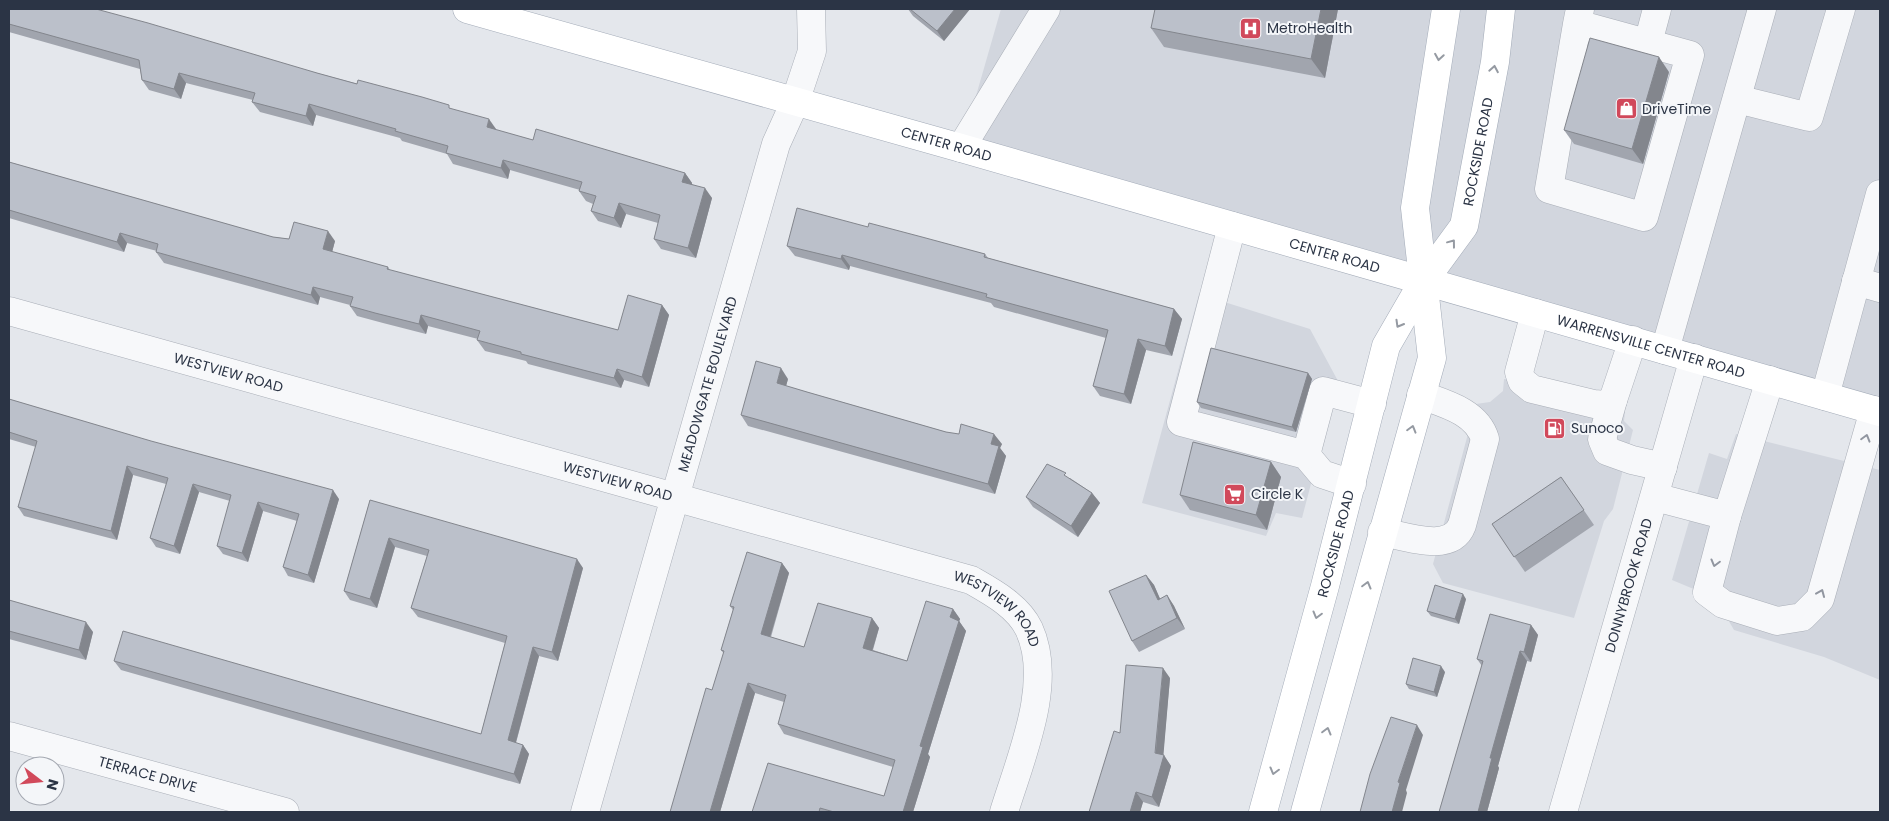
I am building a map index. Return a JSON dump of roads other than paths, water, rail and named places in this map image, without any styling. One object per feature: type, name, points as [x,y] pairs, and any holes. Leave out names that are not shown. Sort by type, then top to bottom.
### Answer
[{"type":"main road","name":"CENTER ROAD","points":[[467,9],[961,148],[1423,282]]},
{"type":"main road","points":[[1305,812],[1432,358],[1415,208],[1446,9]]},
{"type":"main road","name":"ROCKSIDE ROAD","points":[[1263,812],[1352,484],[1386,346],[1423,282],[1464,226],[1495,62],[1501,9]]},
{"type":"main road","name":"WARRENSVILLE CENTER ROAD","points":[[1423,282],[1633,340],[1877,411]]},
{"type":"street","name":"MEADOWGATE BOULEVARD","points":[[585,812],[776,144],[795,102],[812,51],[811,9]]},
{"type":"street","points":[[961,148],[1046,9]]},
{"type":"street","points":[[1648,43],[1657,9]]},
{"type":"street","points":[[1665,350],[1762,9]]},
{"type":"street","points":[[1737,99],[1809,117],[1841,9]]},
{"type":"street","points":[[1578,16],[1648,43],[1690,55],[1644,218],[1549,189],[1578,16]]},
{"type":"street","points":[[1825,396],[1868,284],[1880,194]]},
{"type":"street","points":[[1232,226],[1180,422],[1306,456],[1322,474],[1352,484]]},
{"type":"street","name":"WESTVIEW ROAD","points":[[9,311],[971,580],[1005,601],[1029,628],[1038,665],[1035,707],[1004,812]]},
{"type":"street","points":[[1535,313],[1520,367],[1522,381],[1532,389],[1580,401],[1606,405],[1613,400]]},
{"type":"street","points":[[1633,340],[1602,439],[1606,451],[1632,460],[1663,467]]},
{"type":"street","name":"DONNYBROOK ROAD","points":[[1563,812],[1694,358]]},
{"type":"street","points":[[1770,380],[1728,516],[1707,592],[1723,604],[1777,621],[1802,617],[1820,599],[1877,411]]},
{"type":"street","points":[[1306,456],[1323,391],[1372,404]]},
{"type":"street","points":[[1382,532],[1444,542],[1459,534],[1484,451],[1484,434],[1476,420],[1447,404],[1421,395]]},
{"type":"street","points":[[1655,497],[1728,516]]},
{"type":"street","name":"TERRACE DRIVE","points":[[9,736],[285,812]]},
{"type":"place","name":"MetroHealth","points":[[1251,28]]},
{"type":"place","name":"DriveTime","points":[[1626,109]]},
{"type":"place","name":"Sunoco","points":[[1555,428]]},
{"type":"place","name":"Circle K","points":[[1235,494]]}]
